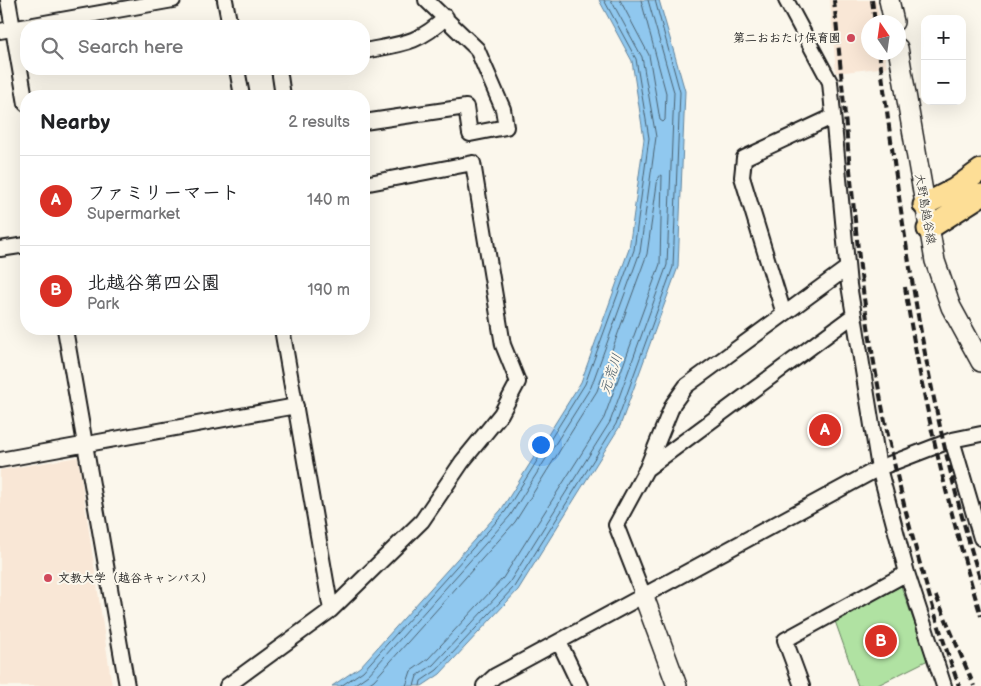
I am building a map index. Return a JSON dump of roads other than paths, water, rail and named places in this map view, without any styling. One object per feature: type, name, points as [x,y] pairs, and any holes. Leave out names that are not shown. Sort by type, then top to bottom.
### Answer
[{"type":"main road","points":[[890,0],[893,15]]},
{"type":"main road","name":"大野島越谷線","points":[[900,60],[928,228],[943,289],[981,362]]},
{"type":"main road","points":[[924,205],[955,189],[981,170]]},
{"type":"main road","points":[[928,228],[981,196]]},
{"type":"main road","points":[[643,594],[677,686]]},
{"type":"street","points":[[8,0],[7,30],[22,90]]},
{"type":"street","points":[[62,20],[173,0]]},
{"type":"street","points":[[225,0],[229,20]]},
{"type":"street","points":[[370,121],[466,107],[470,134],[506,127],[503,109],[477,49],[426,0]]},
{"type":"street","points":[[786,0],[830,82],[848,268],[879,468],[907,573],[944,686]]},
{"type":"street","points":[[370,50],[417,40],[431,32],[446,18]]},
{"type":"street","points":[[7,30],[20,28]]},
{"type":"street","points":[[238,75],[241,90]]},
{"type":"street","points":[[280,75],[282,90]]},
{"type":"street","points":[[784,314],[742,177],[744,158],[832,118]]},
{"type":"street","points":[[227,686],[331,610],[422,521],[462,462],[501,414],[518,382],[504,345],[473,163],[370,183]]},
{"type":"street","points":[[0,249],[20,246]]},
{"type":"street","points":[[643,594],[616,525],[647,468],[673,404],[686,386],[848,268]]},
{"type":"street","points":[[647,468],[854,315]]},
{"type":"street","points":[[66,335],[126,686]]},
{"type":"street","points":[[283,335],[331,610]]},
{"type":"street","points":[[0,460],[296,406]]},
{"type":"street","points":[[484,686],[495,676],[643,594],[879,468],[952,440],[981,434]]},
{"type":"street","points":[[952,440],[981,538]]},
{"type":"street","points":[[802,686],[785,640],[907,573]]},
{"type":"street","points":[[559,642],[580,686]]},
{"type":"water","name":"元荒川","points":[[599,0],[659,0],[685,91],[678,267],[620,426],[518,590],[440,674],[422,686],[332,686],[360,667],[501,510],[581,382],[629,249],[644,139],[632,61]]},
{"type":"railway","points":[[834,0],[860,267],[876,373],[886,426],[911,532],[959,686]]},
{"type":"railway","points":[[872,0],[874,15]]},
{"type":"railway","points":[[880,60],[897,186],[931,386],[962,517],[981,582]]},
{"type":"railway","points":[[905,287],[919,370],[937,453],[981,616]]},
{"type":"railway","points":[[936,596],[974,686]]},
{"type":"place","name":"第二おおたけ保育園","points":[[851,38]]},
{"type":"place","name":"ファミリーマート","points":[[825,430]]},
{"type":"place","name":"文教大学（越谷キャンパス）","points":[[48,578]]},
{"type":"place","name":"北越谷第四公園","points":[[881,641]]}]
